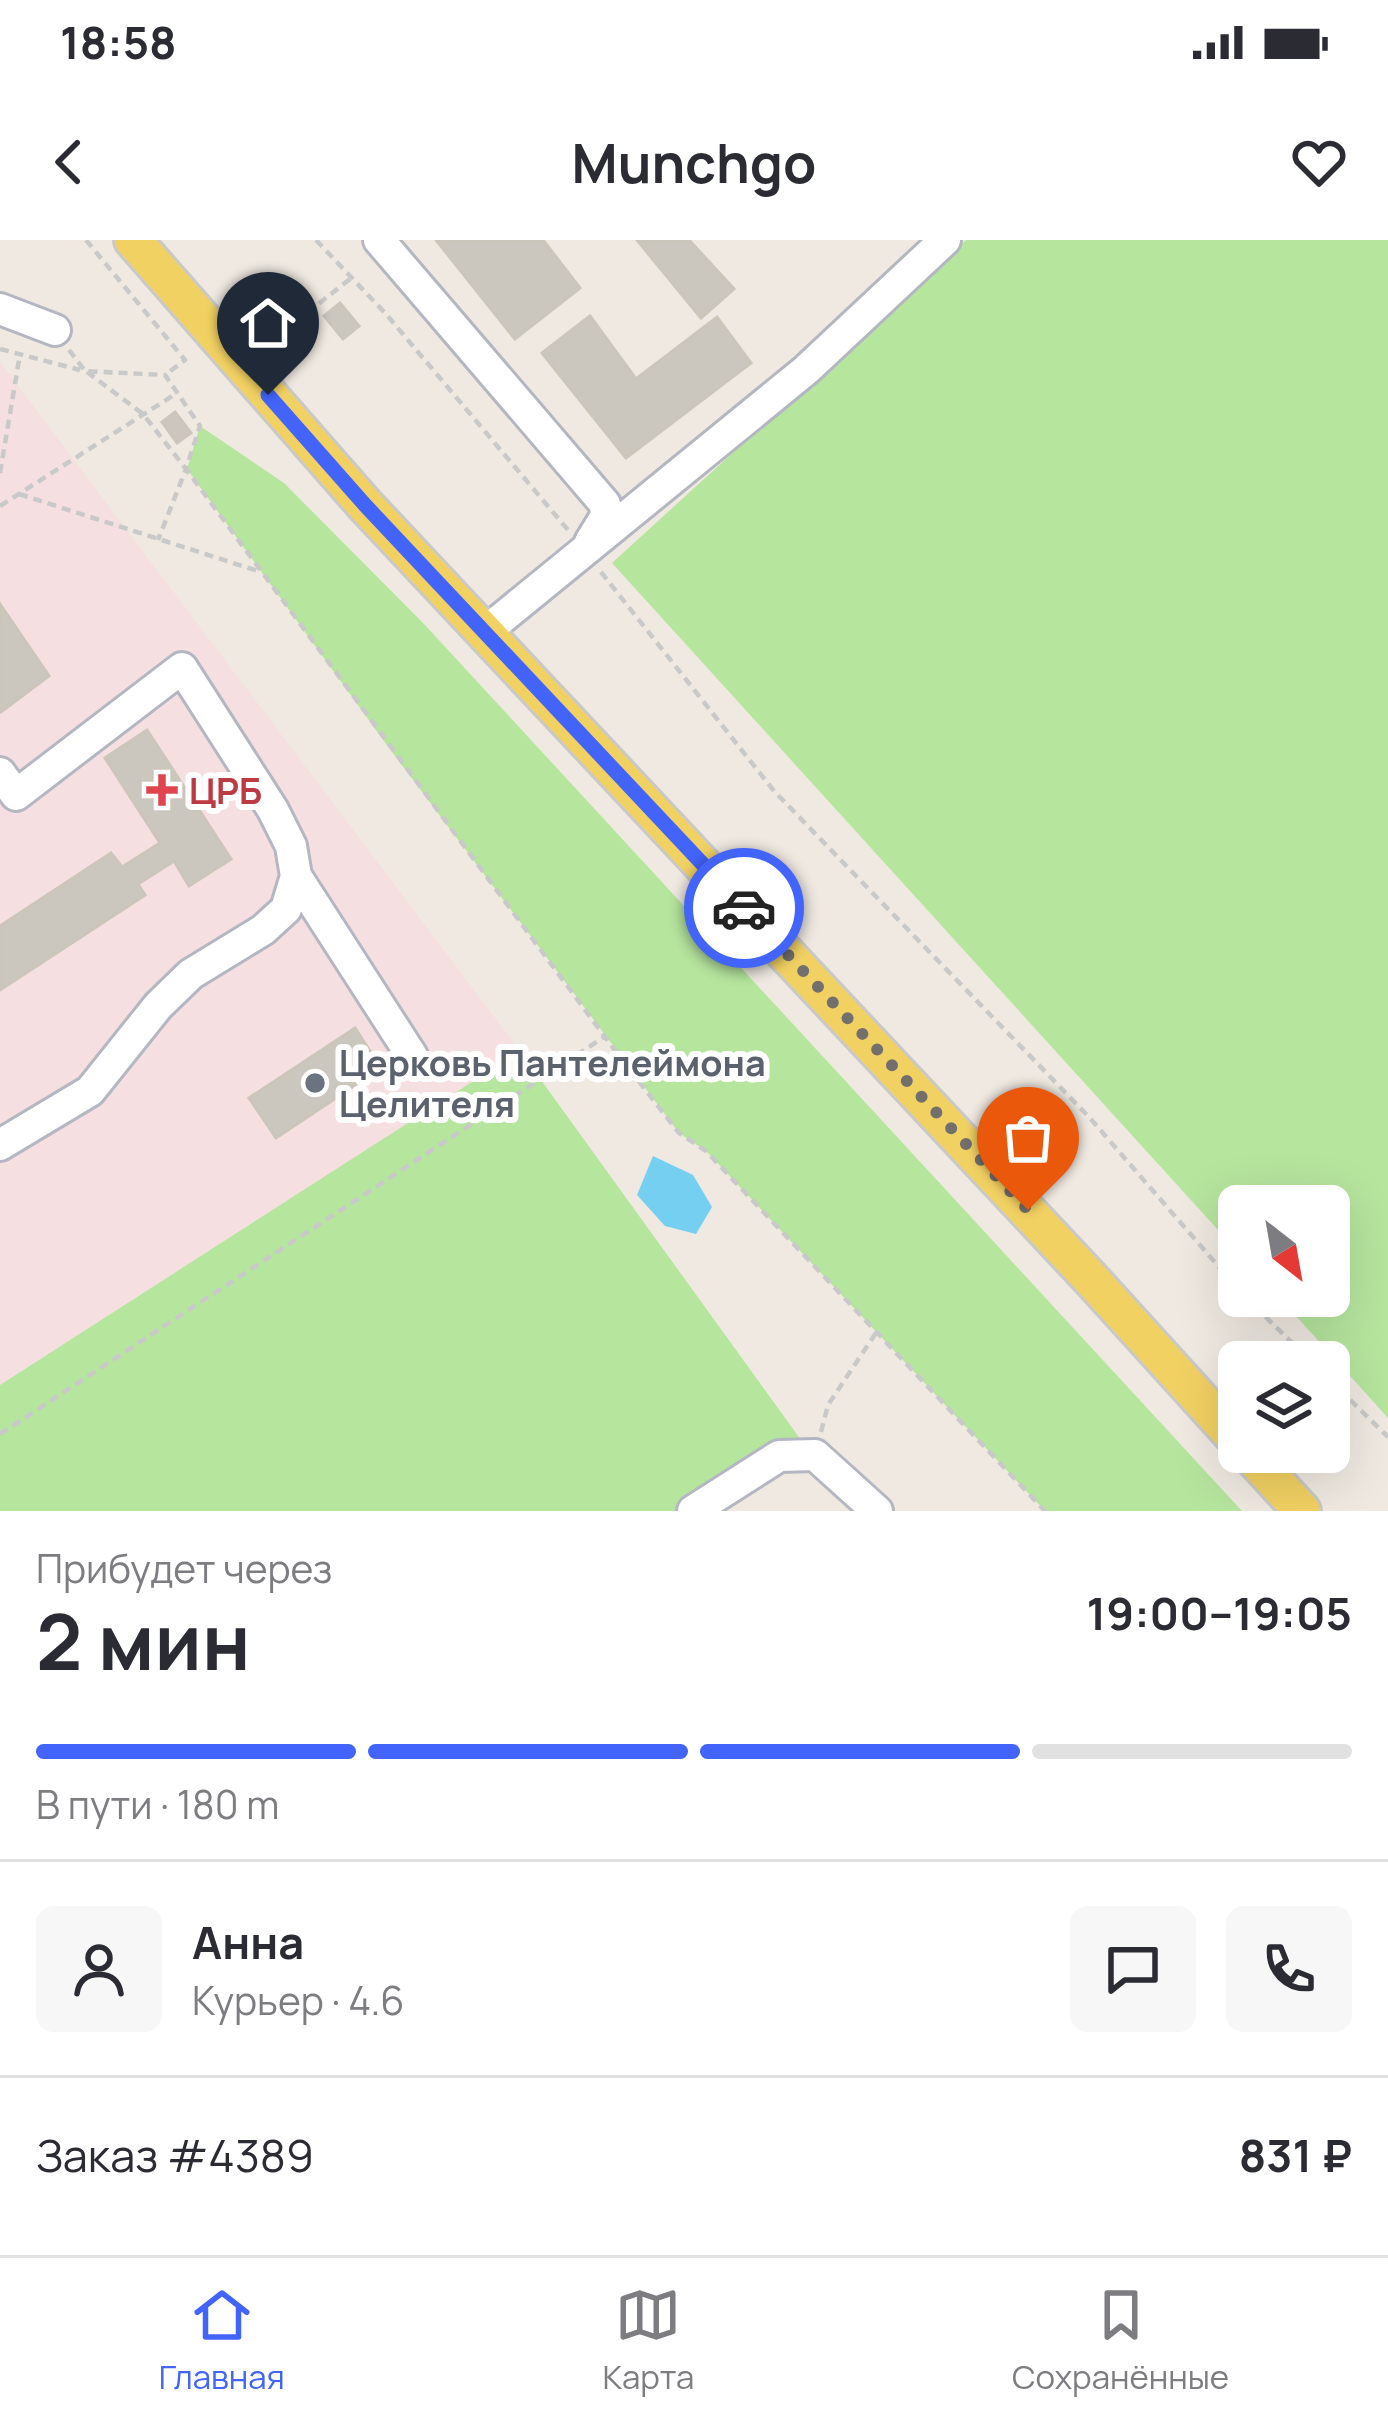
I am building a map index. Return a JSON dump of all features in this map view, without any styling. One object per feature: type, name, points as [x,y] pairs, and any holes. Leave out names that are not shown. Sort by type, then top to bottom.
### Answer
[{"type":"main road","points":[[133,240],[365,505],[1218,1419]]},
{"type":"main road","points":[[1267,1473],[1302,1511]]},
{"type":"street","points":[[379,240],[605,504],[606,516],[585,552]]},
{"type":"street","points":[[484,632],[806,370],[945,240]]},
{"type":"street","points":[[0,309],[55,330]]},
{"type":"street","points":[[5,792],[182,668],[273,810],[291,846],[296,876],[412,1056]]},
{"type":"street","points":[[0,1145],[90,1091],[158,1006],[191,974],[249,940],[286,909],[296,876]]},
{"type":"street","points":[[693,1511],[779,1456],[815,1455],[877,1511]]},
{"type":"path","points":[[0,349],[82,370],[165,375],[185,360],[86,240]]},
{"type":"path","points":[[316,240],[585,552],[774,791],[1088,1117],[1218,1266]]},
{"type":"path","points":[[247,308],[312,309],[352,278]]},
{"type":"path","points":[[55,330],[82,370],[143,414],[187,469],[679,1133],[706,1151],[1045,1511]]},
{"type":"path","points":[[0,473],[20,354]]},
{"type":"path","points":[[158,540],[200,426],[165,375]]},
{"type":"path","points":[[0,506],[177,393]]},
{"type":"path","points":[[19,494],[261,572]]},
{"type":"path","points":[[0,1434],[604,1037]]},
{"type":"path","points":[[1266,1317],[1291,1341]]},
{"type":"path","points":[[815,1455],[828,1405],[876,1333]]},
{"type":"path","points":[[1350,1399],[1388,1436]]},
{"type":"shaded area","name":"ЦРБ","points":[[0,362],[520,1051],[0,1385]]},
{"type":"green space","points":[[966,240],[1388,240],[1388,1418],[1350,1376],[1350,1341],[1319,1341],[1297,1317],[1350,1317],[1350,1185],[1218,1185],[1218,1230],[612,563]]},
{"type":"green space","points":[[200,426],[284,483],[424,624],[1242,1511],[1045,1511],[706,1151],[679,1133],[392,752],[187,469]]},
{"type":"green space","points":[[520,1051],[801,1440],[693,1511],[0,1511],[0,1385]]},
{"type":"water","points":[[653,1156],[693,1175],[712,1207],[696,1234],[665,1226],[637,1195]]},
{"type":"building","points":[[436,240],[543,240],[580,288],[515,339]]},
{"type":"building","points":[[637,240],[689,240],[734,289],[701,318]]},
{"type":"building","points":[[340,303],[359,326],[343,339],[324,316]]},
{"type":"building","points":[[590,316],[636,379],[717,317],[751,363],[626,458],[542,353]]},
{"type":"building","points":[[175,412],[191,433],[177,443],[162,422]]},
{"type":"building","points":[[0,604],[49,676],[1,712],[0,710]]},
{"type":"building","points":[[147,730],[231,859],[189,886],[174,861],[138,884],[145,895],[0,990],[0,926],[111,853],[122,867],[160,843],[105,758]]},
{"type":"building","name":"Церковь Пантелеймона Целителя","points":[[355,1028],[381,1068],[276,1138],[249,1098]]},
{"type":"way so far","points":[[744,908],[1028,1210]]},
{"type":"place","name":"ЦРБ","points":[[162,790]]},
{"type":"place","name":"Церковь Пантелеймона Целителя","points":[[315,1083]]},
{"type":"route","points":[[268,395],[365,505],[744,908]]}]
